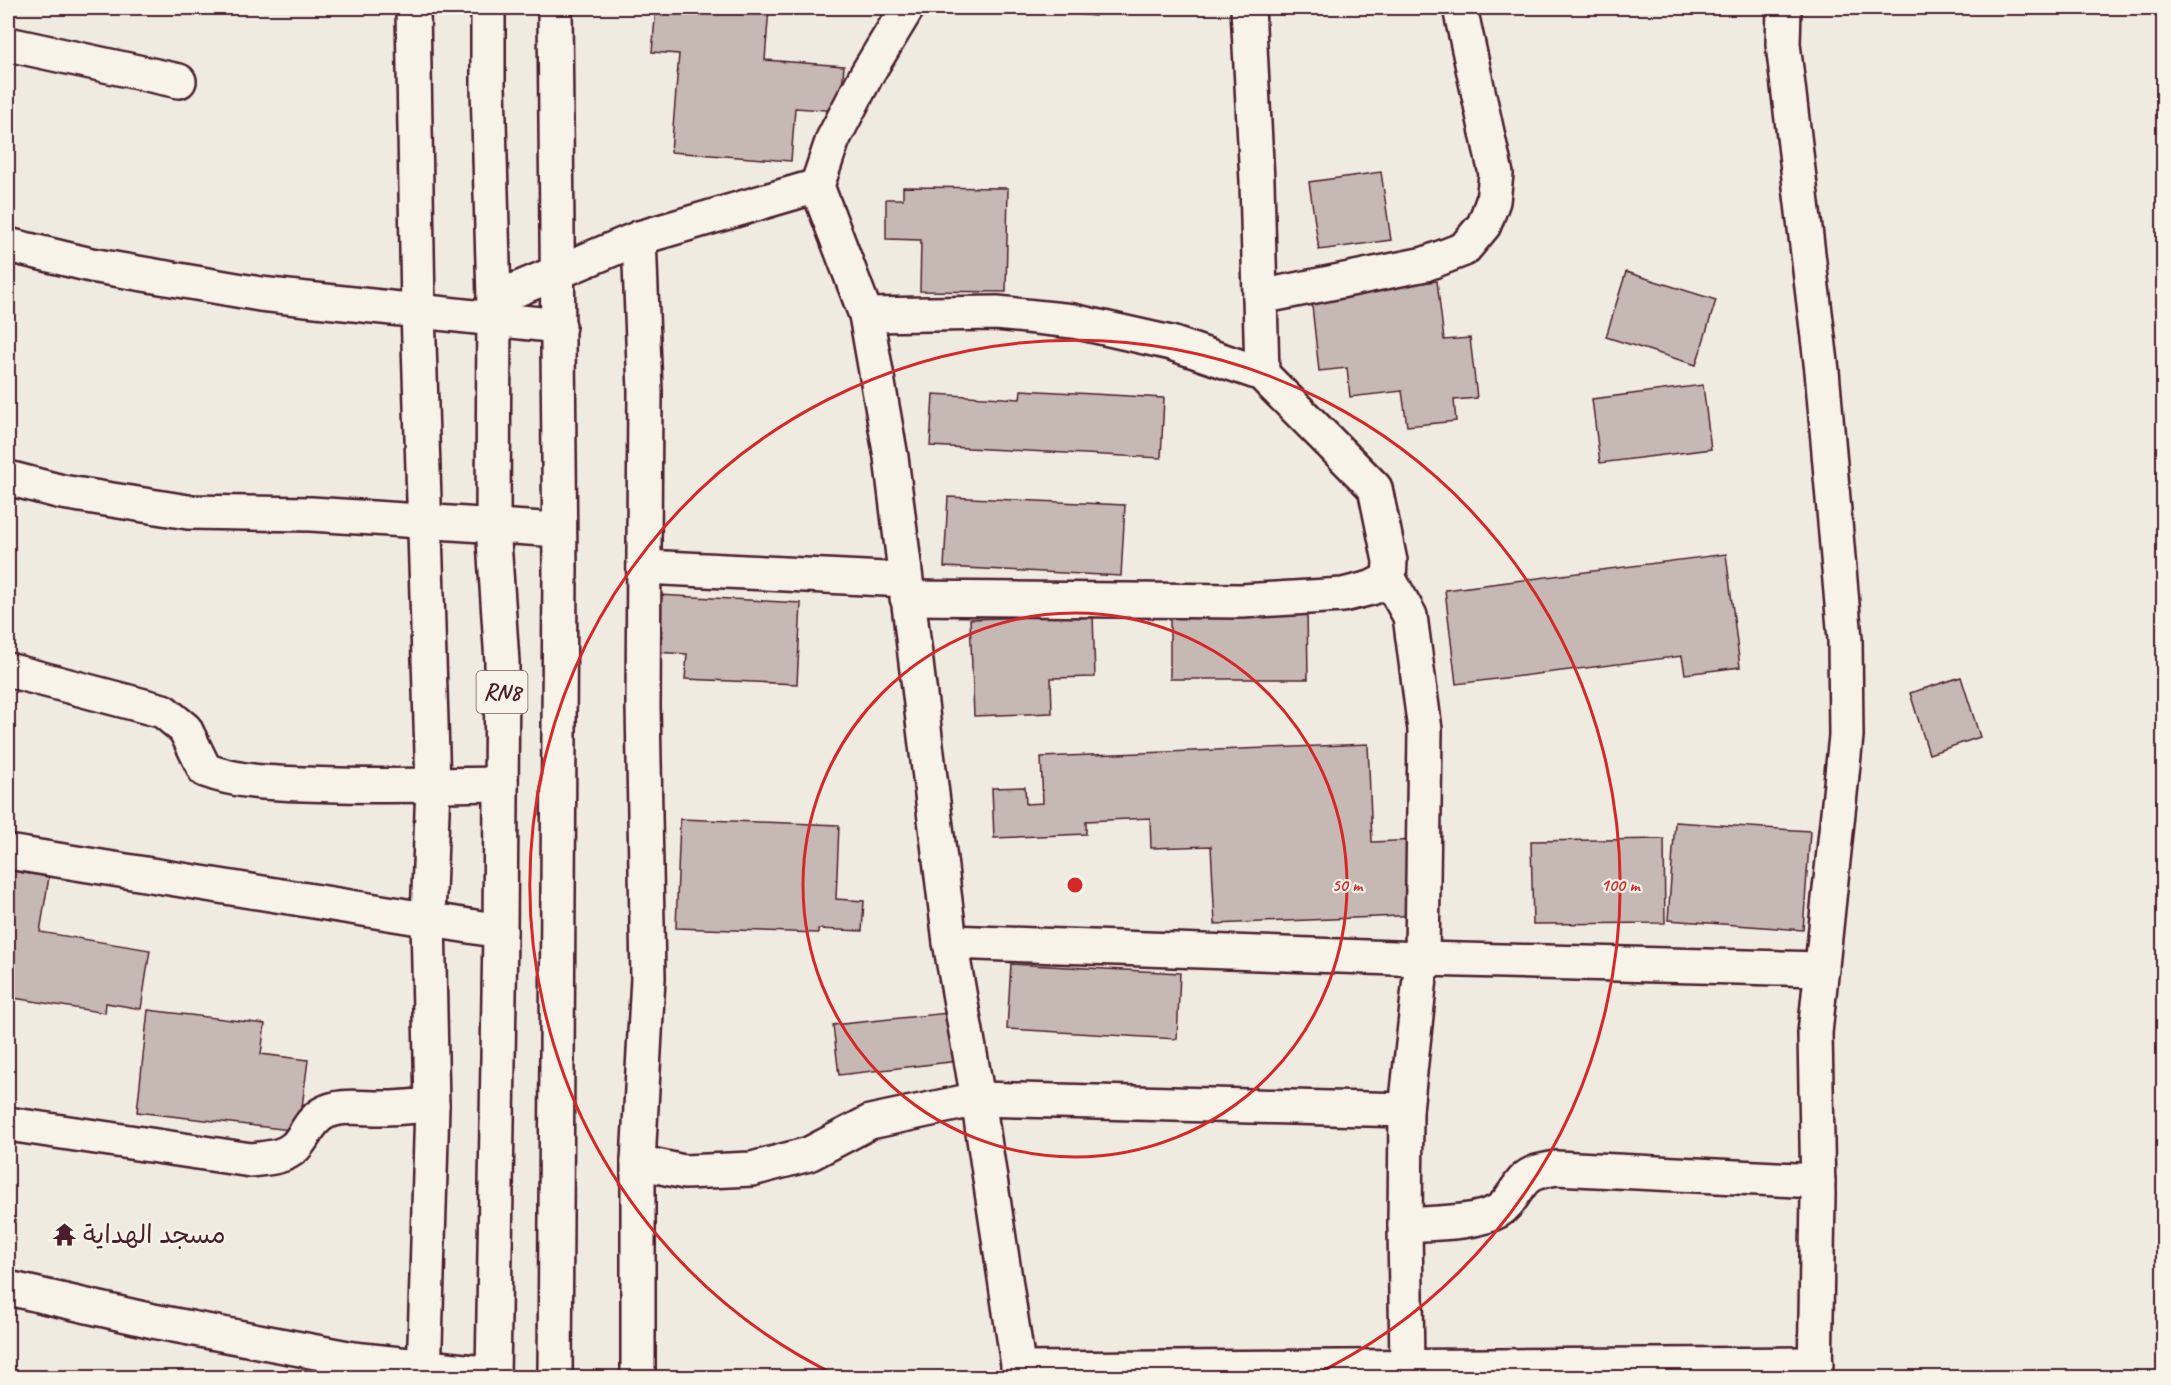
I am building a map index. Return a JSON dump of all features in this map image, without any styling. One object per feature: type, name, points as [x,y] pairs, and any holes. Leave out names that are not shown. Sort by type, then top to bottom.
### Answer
[{"type":"main road","points":[[413,8],[418,311],[433,785],[428,919],[432,1106],[424,1372]]},
{"type":"main road","name":"RN8","points":[[488,8],[494,309],[493,526],[502,662],[493,1376]]},
{"type":"main road","name":"RN8","points":[[555,8],[559,326],[555,1377]]},
{"type":"main road","points":[[907,8],[867,74],[833,139],[817,186],[866,315],[891,457],[950,942],[978,1099],[1019,1373],[1407,1367],[1816,1371],[1818,1181],[1815,1034],[1846,736],[1845,639],[1822,371],[1783,44],[1784,8]]},
{"type":"main road","points":[[1248,8],[1257,181],[1262,374]]},
{"type":"main road","points":[[1260,297],[1425,264],[1464,249],[1484,225],[1492,201],[1496,174],[1460,8]]},
{"type":"main road","points":[[8,44],[178,81]]},
{"type":"main road","points":[[494,309],[558,272],[639,238],[817,186]]},
{"type":"main road","points":[[638,1377],[638,1162],[648,978],[644,706],[645,391],[639,238]]},
{"type":"main road","points":[[8,245],[91,265],[249,292],[418,311],[494,309],[559,326]]},
{"type":"main road","points":[[866,315],[997,313],[1073,321],[1171,343],[1262,374],[1375,488],[1390,561],[1389,579],[1410,616],[1425,730],[1422,959],[1406,1110],[1407,1367]]},
{"type":"main road","points":[[8,478],[62,492],[188,512],[311,514],[559,530]]},
{"type":"main road","points":[[645,567],[906,589],[1242,601],[1343,595],[1371,588],[1389,579]]},
{"type":"main road","points":[[8,670],[163,711],[185,729],[205,770],[227,778],[332,786],[501,784]]},
{"type":"main road","points":[[8,852],[500,931]]},
{"type":"main road","points":[[950,942],[1422,959],[1822,969]]},
{"type":"main road","points":[[638,1162],[684,1172],[752,1170],[809,1154],[870,1122],[978,1099],[1406,1110]]},
{"type":"main road","points":[[8,1124],[251,1160],[278,1157],[295,1147],[305,1131],[321,1114],[333,1110],[350,1107],[432,1106]]},
{"type":"main road","points":[[1405,1225],[1472,1219],[1496,1212],[1507,1204],[1525,1179],[1535,1173],[1556,1168],[1818,1181]]},
{"type":"main road","points":[[8,1288],[153,1321],[424,1372],[493,1376]]},
{"type":"building","points":[[656,8],[769,8],[765,60],[844,66],[840,111],[795,108],[791,161],[671,152],[679,54],[652,52]]},
{"type":"building","points":[[1022,8],[1096,8],[1095,16]]},
{"type":"building","points":[[1381,172],[1391,240],[1319,250],[1309,182]]},
{"type":"building","points":[[903,187],[1008,188],[1006,292],[920,291],[921,240],[886,239],[886,199],[903,199]]},
{"type":"building","points":[[1626,272],[1716,300],[1696,365],[1606,337]]},
{"type":"building","points":[[1437,281],[1444,340],[1470,338],[1477,398],[1454,400],[1456,421],[1407,426],[1402,391],[1350,397],[1347,368],[1319,371],[1311,296]]},
{"type":"building","points":[[1703,385],[1711,449],[1600,463],[1592,399]]},
{"type":"building","points":[[1021,390],[1164,398],[1161,458],[930,446],[933,394],[1020,399]]},
{"type":"building","points":[[948,497],[1125,505],[1121,576],[944,567]]},
{"type":"building","points":[[1726,554],[1740,667],[1685,674],[1682,656],[1456,684],[1445,590]]},
{"type":"building","points":[[658,595],[801,603],[797,684],[685,679],[687,654],[655,652]]},
{"type":"building","points":[[1170,609],[1307,609],[1308,679],[1170,679]]},
{"type":"building","points":[[1093,615],[1095,677],[1051,678],[1052,713],[974,716],[970,619]]},
{"type":"building","points":[[1961,677],[1980,737],[1929,754],[1910,693]]},
{"type":"building","points":[[1368,744],[1372,842],[1418,840],[1421,915],[1215,924],[1211,846],[1151,848],[1150,818],[1086,821],[1086,834],[994,838],[992,788],[1025,787],[1026,804],[1043,803],[1041,757]]},
{"type":"building","points":[[680,819],[839,825],[836,899],[864,901],[862,931],[818,929],[818,933],[676,928]]},
{"type":"building","points":[[1675,822],[1810,831],[1803,930],[1668,920]]},
{"type":"building","points":[[1664,839],[1665,923],[1533,924],[1531,841]]},
{"type":"building","points":[[8,870],[49,877],[40,932],[150,950],[141,1009],[106,1003],[105,1013],[8,997]]},
{"type":"building","points":[[1011,964],[1180,973],[1177,1039],[1007,1029]]},
{"type":"building","points":[[148,1010],[265,1024],[261,1054],[308,1060],[299,1131],[137,1112]]},
{"type":"building","points":[[948,1013],[958,1061],[839,1075],[833,1025]]},
{"type":"place","name":"مسجد الهداية","points":[[65,1234]]}]
